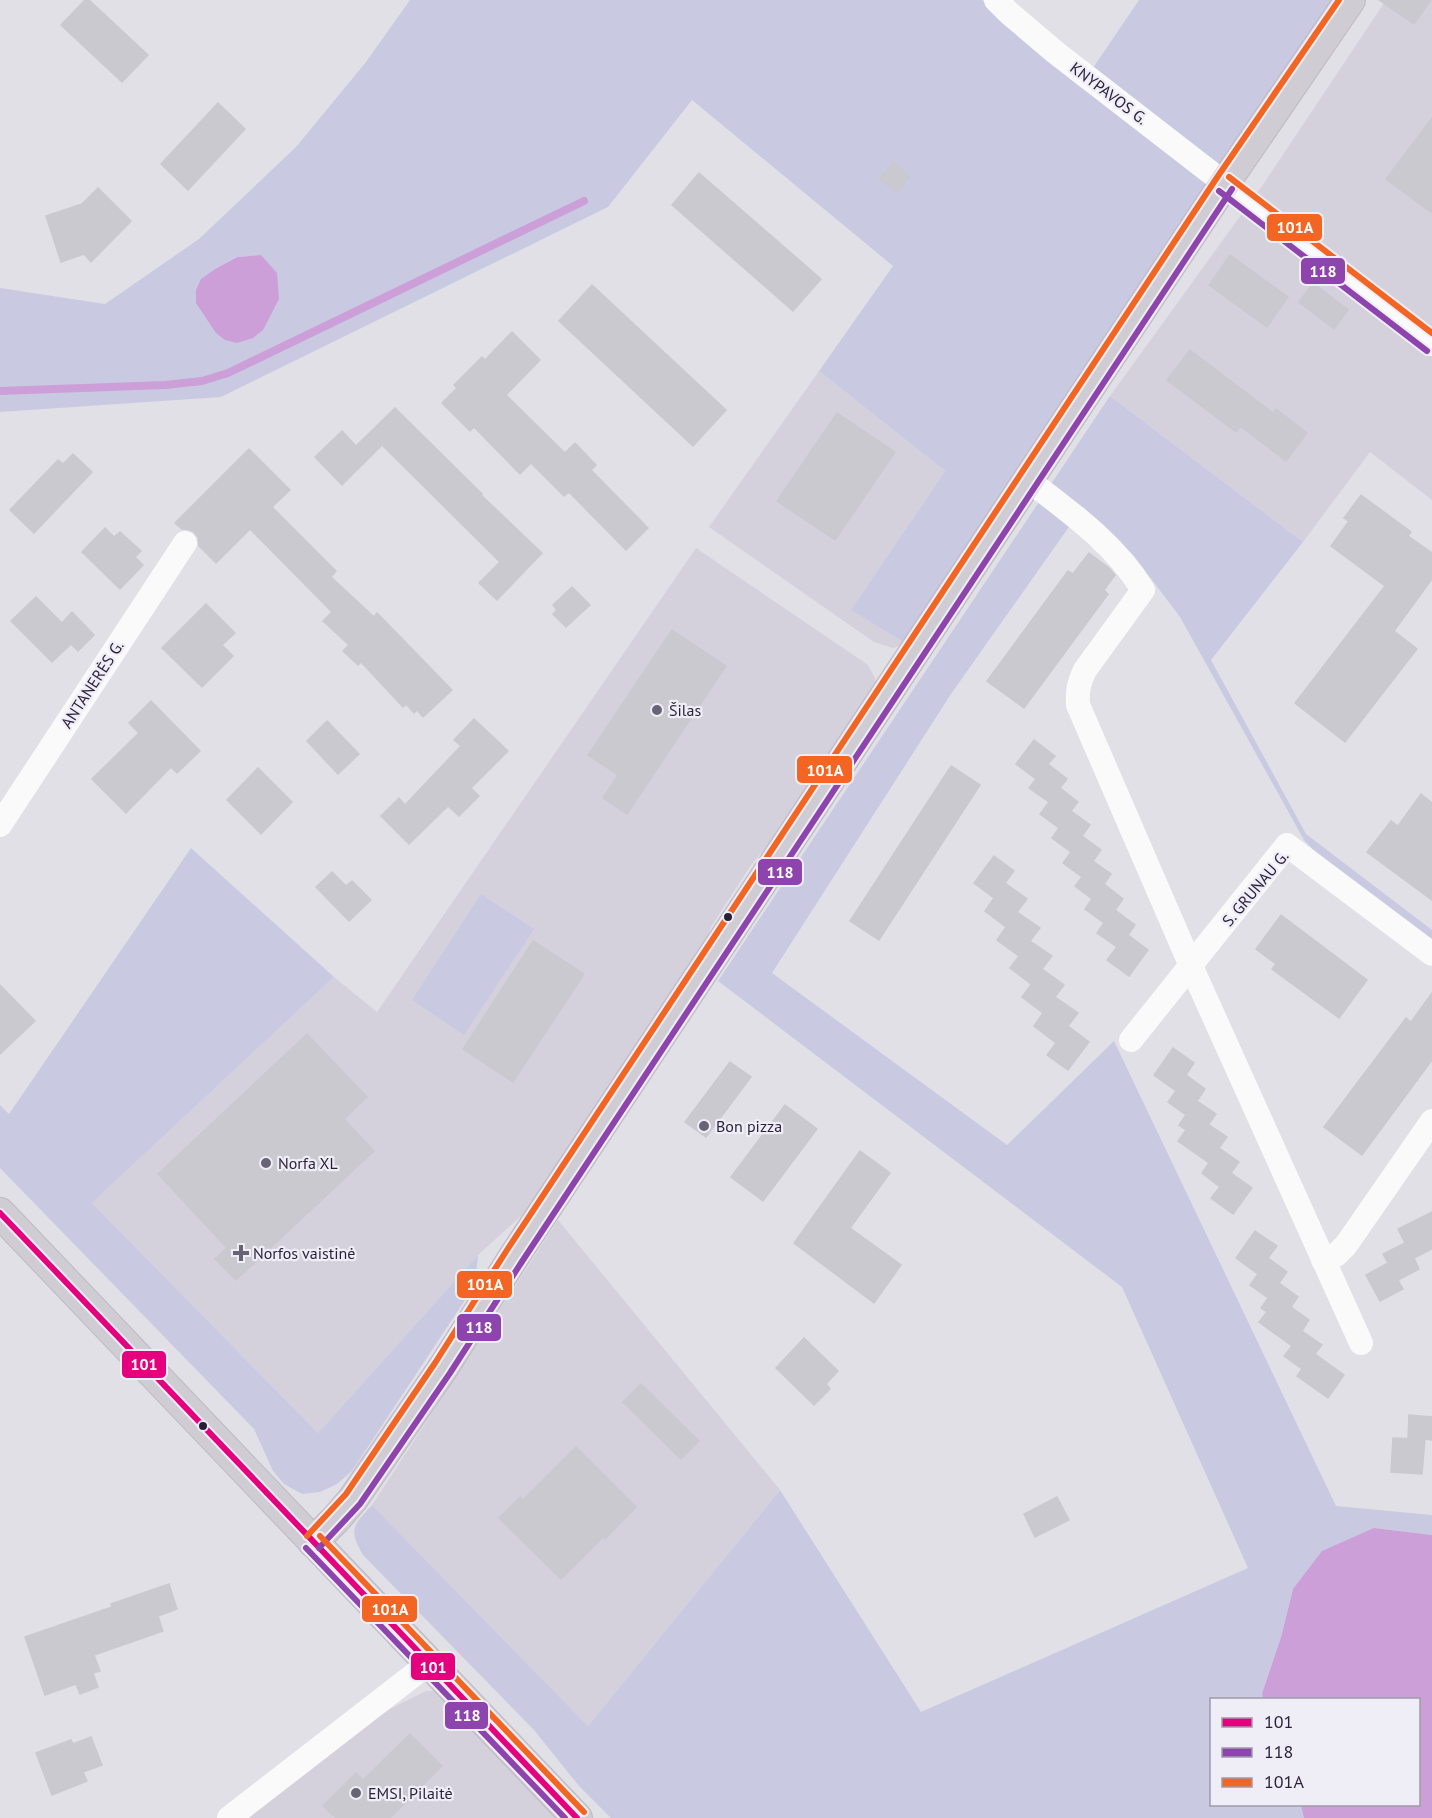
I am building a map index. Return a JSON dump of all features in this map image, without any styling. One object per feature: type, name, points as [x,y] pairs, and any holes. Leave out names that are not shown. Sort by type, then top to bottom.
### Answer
[{"type":"main road","points":[[313,1542],[353,1499],[442,1368],[1224,184],[1350,0]]},
{"type":"main road","points":[[0,1213],[578,1818]]},
{"type":"street","name":"KNYPAVOS G.","points":[[996,0],[1055,52],[1432,344]]},
{"type":"street","points":[[1028,480],[1095,534],[1121,559],[1143,590],[1085,670],[1079,681],[1078,705],[1191,966],[1361,1343]]},
{"type":"street","name":"ANTANERĖS G.","points":[[0,825],[185,543]]},
{"type":"street","name":"S. GRUNAU G.","points":[[1131,1040],[1287,845],[1432,954]]},
{"type":"street","points":[[1323,1260],[1336,1255],[1346,1245],[1432,1121]]},
{"type":"street","points":[[229,1818],[429,1663]]},
{"type":"shaded area","points":[[410,0],[982,0],[1008,26],[1080,87],[1139,0],[1332,0],[907,644],[851,610],[945,471],[819,371],[893,266],[692,100],[608,207],[221,397],[0,412],[0,288],[105,304],[199,239],[296,147],[366,62]],"holes":[[[261,255],[201,279],[236,257]]]},
{"type":"shaded area","points":[[1386,0],[1432,0],[1432,500],[1370,452],[1303,542],[1110,396],[1262,186]]},
{"type":"shaded area","points":[[261,255],[277,273],[279,299],[263,330],[253,338],[237,343],[225,340],[216,333],[196,303],[196,290],[201,279],[237,257]]},
{"type":"shaded area","points":[[819,371],[945,471],[852,609],[907,644],[893,648],[874,642],[709,527]]},
{"type":"shaded area","points":[[1110,396],[1303,542],[1211,660],[1306,834],[1432,930],[1432,940],[1320,857],[1304,840],[1180,617],[1134,556],[1083,507],[951,694],[772,973],[1007,1145],[1114,1041],[1336,1506],[1432,1515],[1432,1535],[1374,1528],[1293,1589],[1281,1637],[1262,1692],[1263,1698],[1210,1698],[1210,1806],[1301,1806],[1304,1818],[611,1818],[579,1786],[534,1730],[363,1555],[354,1533],[360,1518],[372,1505],[588,1726],[780,1490],[921,1712],[1248,1568],[1122,1287],[718,981]]},
{"type":"shaded area","points":[[696,548],[868,665],[876,680],[871,701],[802,805],[751,865],[711,927],[687,984],[531,1207],[478,1255],[318,1433],[92,1203],[334,977],[377,1012]]},
{"type":"shaded area","points":[[191,848],[334,977],[92,1203],[318,1433],[478,1255],[475,1285],[352,1471],[337,1484],[320,1492],[302,1494],[284,1484],[273,1471],[254,1429],[0,1168],[0,1105],[9,1114]]},
{"type":"shaded area","points":[[481,894],[534,929],[464,1035],[412,1000]]},
{"type":"shaded area","points":[[558,1220],[780,1490],[588,1726],[372,1505]]},
{"type":"shaded area","points":[[1374,1528],[1432,1535],[1432,1818],[1304,1818],[1301,1806],[1420,1806],[1420,1698],[1263,1698],[1262,1693],[1281,1637],[1293,1589],[1322,1551]]},
{"type":"shaded area","points":[[426,1691],[437,1691],[559,1818],[247,1818],[374,1717]]},
{"type":"building","points":[[85,0],[89,0],[148,55],[122,82],[61,25]]},
{"type":"building","points":[[1379,0],[1431,0],[1414,24]]},
{"type":"building","points":[[218,103],[245,129],[188,190],[161,164]]},
{"type":"building","points":[[1432,118],[1432,213],[1386,179]]},
{"type":"building","points":[[893,162],[910,176],[897,192],[879,179]]},
{"type":"building","points":[[699,173],[821,279],[793,311],[672,205]]},
{"type":"building","points":[[98,188],[131,221],[91,262],[84,254],[61,262],[46,216],[82,204]]},
{"type":"building","points":[[1230,255],[1288,297],[1267,327],[1209,285]]},
{"type":"building","points":[[1313,283],[1348,310],[1334,329],[1299,302]]},
{"type":"building","points":[[592,285],[726,410],[693,446],[559,321]]},
{"type":"building","points":[[512,332],[540,360],[506,395],[565,453],[575,443],[596,465],[591,470],[648,528],[626,550],[569,492],[564,496],[531,463],[520,474],[474,427],[470,431],[442,403],[457,388],[454,385],[482,357],[485,360]]},
{"type":"building","points":[[1190,350],[1273,413],[1276,409],[1307,433],[1286,461],[1240,426],[1236,432],[1167,380]]},
{"type":"building","points":[[395,408],[542,553],[497,600],[479,583],[500,562],[382,445],[342,485],[315,457],[342,431],[356,446]]},
{"type":"building","points":[[837,413],[895,452],[835,540],[777,501]]},
{"type":"building","points":[[249,449],[290,490],[272,507],[336,571],[331,577],[374,617],[377,613],[452,690],[423,717],[417,710],[414,713],[406,704],[403,707],[361,662],[358,665],[343,651],[349,645],[323,621],[332,612],[250,529],[216,563],[199,546],[198,537],[193,531],[182,529],[175,523]]},
{"type":"building","points":[[73,454],[92,472],[34,533],[10,510],[58,460],[63,464]]},
{"type":"building","points":[[1361,495],[1411,532],[1408,536],[1432,553],[1432,579],[1394,631],[1417,649],[1345,742],[1295,703],[1385,586],[1331,546],[1349,521],[1344,518]]},
{"type":"building","points":[[105,528],[114,537],[120,532],[141,551],[135,557],[143,565],[120,589],[82,552]]},
{"type":"building","points":[[1089,553],[1115,575],[1104,590],[1108,594],[1024,708],[987,681],[1068,571],[1073,574]]},
{"type":"building","points":[[572,587],[590,605],[566,627],[553,614],[557,610],[553,605]]},
{"type":"building","points":[[36,597],[62,623],[72,612],[94,635],[78,651],[71,644],[52,662],[11,621]]},
{"type":"building","points":[[206,604],[235,633],[222,645],[233,656],[202,687],[162,648]]},
{"type":"building","name":"Šilas","points":[[672,630],[726,666],[627,814],[603,798],[618,775],[588,755]]},
{"type":"building","points":[[151,701],[200,751],[177,773],[171,767],[126,813],[92,779],[139,733],[129,723]]},
{"type":"building","points":[[474,719],[508,751],[471,788],[479,796],[459,816],[448,806],[409,844],[381,816],[399,798],[405,805],[461,746],[454,740]]},
{"type":"building","points":[[327,721],[359,754],[338,774],[307,741]]},
{"type":"building","points":[[1034,740],[1055,756],[1048,764],[1067,779],[1060,788],[1078,802],[1071,811],[1090,825],[1082,836],[1101,850],[1093,861],[1111,874],[1104,884],[1123,899],[1115,910],[1135,925],[1128,935],[1148,950],[1129,976],[1107,960],[1117,947],[1097,933],[1104,923],[1085,909],[1092,899],[1075,886],[1082,877],[1063,863],[1071,852],[1052,838],[1059,828],[1040,814],[1049,802],[1029,788],[1036,779],[1016,764]]},
{"type":"building","points":[[951,766],[980,785],[879,940],[850,921]]},
{"type":"building","points":[[258,768],[292,802],[261,834],[227,800]]},
{"type":"building","points":[[1421,794],[1432,803],[1432,900],[1367,852],[1391,821],[1398,826]]},
{"type":"building","points":[[994,856],[1014,871],[1005,883],[1027,899],[1017,912],[1040,928],[1030,941],[1052,956],[1042,969],[1064,985],[1055,997],[1078,1013],[1068,1026],[1089,1042],[1068,1070],[1047,1055],[1056,1043],[1034,1026],[1043,1013],[1022,997],[1033,982],[1031,984],[1010,968],[1019,956],[997,940],[1006,927],[985,911],[994,898],[974,883]]},
{"type":"building","points":[[332,872],[346,886],[352,881],[371,900],[349,921],[316,887]]},
{"type":"building","points":[[1281,915],[1367,980],[1339,1018],[1272,969],[1276,964],[1256,949]]},
{"type":"building","points":[[533,941],[584,974],[513,1082],[463,1049]]},
{"type":"building","points":[[0,985],[35,1021],[0,1054]]},
{"type":"building","points":[[1432,993],[1432,1060],[1362,1155],[1324,1127],[1406,1018],[1411,1022]]},
{"type":"building","name":"Norfa XL","points":[[307,1034],[367,1097],[344,1119],[374,1151],[236,1280],[215,1259],[227,1248],[158,1174]]},
{"type":"building","points":[[1173,1048],[1194,1063],[1186,1075],[1205,1089],[1197,1101],[1216,1114],[1201,1135],[1209,1125],[1227,1137],[1219,1148],[1239,1162],[1231,1173],[1252,1188],[1233,1214],[1211,1198],[1220,1187],[1202,1173],[1209,1163],[1178,1141],[1186,1130],[1179,1125],[1186,1115],[1168,1102],[1176,1091],[1154,1075]]},
{"type":"building","points":[[730,1062],[751,1077],[706,1137],[685,1122]]},
{"type":"building","points":[[785,1105],[817,1129],[763,1201],[731,1177]]},
{"type":"building","points":[[860,1151],[890,1173],[850,1228],[901,1265],[874,1303],[794,1243]]},
{"type":"building","points":[[1432,1212],[1432,1249],[1414,1258],[1419,1269],[1398,1280],[1403,1289],[1380,1301],[1366,1275],[1388,1263],[1383,1254],[1405,1243],[1398,1229]]},
{"type":"building","points":[[1255,1231],[1277,1246],[1268,1258],[1287,1272],[1279,1283],[1298,1297],[1283,1318],[1291,1307],[1309,1320],[1302,1331],[1322,1345],[1315,1354],[1344,1375],[1328,1398],[1297,1376],[1302,1369],[1284,1356],[1292,1346],[1259,1322],[1267,1312],[1261,1308],[1268,1298],[1250,1285],[1258,1274],[1236,1258]]},
{"type":"building","points":[[804,1338],[838,1371],[826,1384],[830,1389],[814,1405],[776,1368]]},
{"type":"building","points":[[641,1384],[699,1441],[681,1459],[623,1402]]},
{"type":"building","points":[[1409,1415],[1432,1417],[1432,1440],[1425,1439],[1422,1474],[1391,1472],[1393,1438],[1417,1439],[1408,1438]]},
{"type":"building","points":[[576,1447],[636,1507],[561,1579],[499,1518],[520,1497],[523,1500]]},
{"type":"building","points":[[1057,1497],[1069,1520],[1035,1537],[1024,1514]]},
{"type":"building","points":[[169,1584],[177,1609],[158,1616],[163,1631],[94,1655],[100,1671],[93,1673],[98,1687],[80,1694],[76,1684],[45,1695],[25,1637],[112,1607],[111,1604]]},
{"type":"building","points":[[410,1734],[442,1766],[390,1818],[336,1818],[323,1806],[356,1773],[363,1780]]},
{"type":"building","points":[[91,1737],[102,1765],[83,1772],[87,1781],[52,1795],[36,1753],[71,1740],[73,1744]]},
{"type":"waterway","points":[[0,391],[165,385],[202,381],[228,373],[584,201]]},
{"type":"transit line","name":"101A","points":[[307,1536],[346,1494],[435,1363],[507,1250],[1216,179],[1339,0]]},
{"type":"transit line","name":"101A","points":[[1229,177],[1432,333]]},
{"type":"transit line","name":"118","points":[[319,1548],[360,1504],[450,1373],[1232,189]]},
{"type":"transit line","name":"118","points":[[1219,191],[1427,351]]},
{"type":"transit line","name":"101","points":[[0,1213],[577,1818]]},
{"type":"transit line","name":"101A","points":[[320,1536],[584,1812]]},
{"type":"transit line","name":"118","points":[[306,1548],[565,1818]]},
{"type":"place","name":"Šilas","points":[[657,710]]},
{"type":"place","name":"Bon pizza","points":[[704,1126]]},
{"type":"place","name":"Norfa XL","points":[[266,1163]]},
{"type":"place","name":"Norfos vaistinė","points":[[241,1253]]},
{"type":"place","name":"EMSI, Pilaitė","points":[[356,1793]]}]
